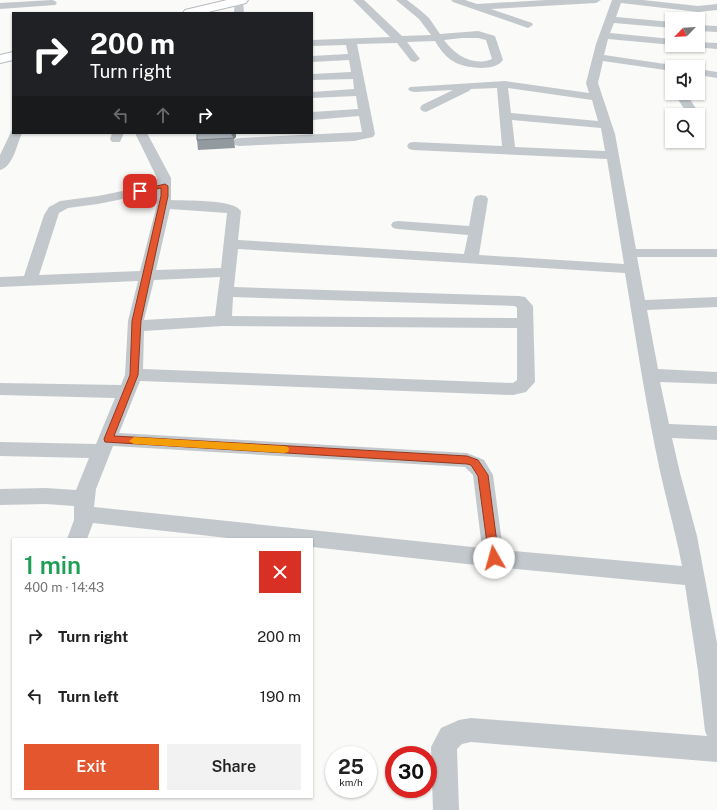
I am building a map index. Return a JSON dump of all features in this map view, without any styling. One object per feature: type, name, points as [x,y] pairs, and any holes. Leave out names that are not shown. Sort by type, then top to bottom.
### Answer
[{"type":"main road","points":[[193,12],[241,0]]},
{"type":"main road","points":[[0,60],[12,56]]},
{"type":"street","points":[[239,12],[241,0]]},
{"type":"street","points":[[358,0],[400,40],[414,59]]},
{"type":"street","points":[[313,44],[438,37],[487,36],[491,38],[498,60],[491,64],[480,64],[459,61],[452,57],[438,37],[424,19],[401,0]]},
{"type":"street","points":[[456,0],[528,25]]},
{"type":"street","points":[[475,7],[596,0]]},
{"type":"street","points":[[717,7],[698,9],[617,0],[598,57],[592,83],[606,125],[613,155],[637,305],[650,375],[670,474],[687,536],[695,577],[710,671],[717,731]]},
{"type":"street","points":[[0,6],[52,3]]},
{"type":"street","points":[[507,18],[510,4]]},
{"type":"street","points":[[607,28],[665,25]]},
{"type":"street","points":[[607,28],[665,40]]},
{"type":"street","points":[[705,28],[717,29]]},
{"type":"street","points":[[239,141],[364,136],[369,134],[366,112],[351,42]]},
{"type":"street","points":[[705,45],[717,46]]},
{"type":"street","points":[[313,59],[354,57]]},
{"type":"street","points":[[598,57],[665,70]]},
{"type":"street","points":[[705,73],[717,75]]},
{"type":"street","points":[[313,77],[357,75]]},
{"type":"street","points":[[414,89],[502,84],[596,97]]},
{"type":"street","points":[[502,84],[509,150]]},
{"type":"street","points":[[426,108],[473,85]]},
{"type":"street","points":[[313,95],[361,92]]},
{"type":"street","points":[[313,116],[366,112]]},
{"type":"street","points":[[505,116],[606,125]]},
{"type":"street","points":[[0,166],[3,163],[16,134]]},
{"type":"street","points":[[77,538],[86,489],[106,445],[134,375],[136,326],[164,204],[165,186],[161,170],[142,134]]},
{"type":"street","points":[[413,146],[613,155]]},
{"type":"street","points":[[30,280],[51,215],[58,206],[103,199],[165,186]]},
{"type":"street","points":[[471,258],[481,199]]},
{"type":"street","points":[[164,204],[232,210],[234,214],[223,321]]},
{"type":"street","points":[[398,225],[476,230]]},
{"type":"street","points":[[231,244],[471,258],[630,261],[717,253]]},
{"type":"street","points":[[0,282],[228,272]]},
{"type":"street","points":[[134,375],[513,389],[520,388],[526,382],[525,306],[519,301],[226,292]]},
{"type":"street","points":[[637,305],[717,302]]},
{"type":"street","points":[[136,326],[223,321],[525,323]]},
{"type":"street","points":[[650,375],[717,378]]},
{"type":"street","points":[[0,389],[126,392]]},
{"type":"street","points":[[661,431],[716,435]]},
{"type":"street","points":[[0,449],[106,445],[467,460],[475,462],[483,475],[494,558]]},
{"type":"street","points":[[0,497],[46,496],[84,506],[494,558],[695,577]]},
{"type":"street","points":[[446,810],[444,747],[450,737],[459,732],[471,730],[717,749]]},
{"type":"building","points":[[197,134],[232,134],[234,138],[197,140]]},
{"type":"slow traffic","points":[[134,441],[284,449]]},
{"type":"route","points":[[140,191],[165,186],[164,204],[136,321],[134,375],[108,439],[467,460],[475,462],[483,475],[494,558]]}]
